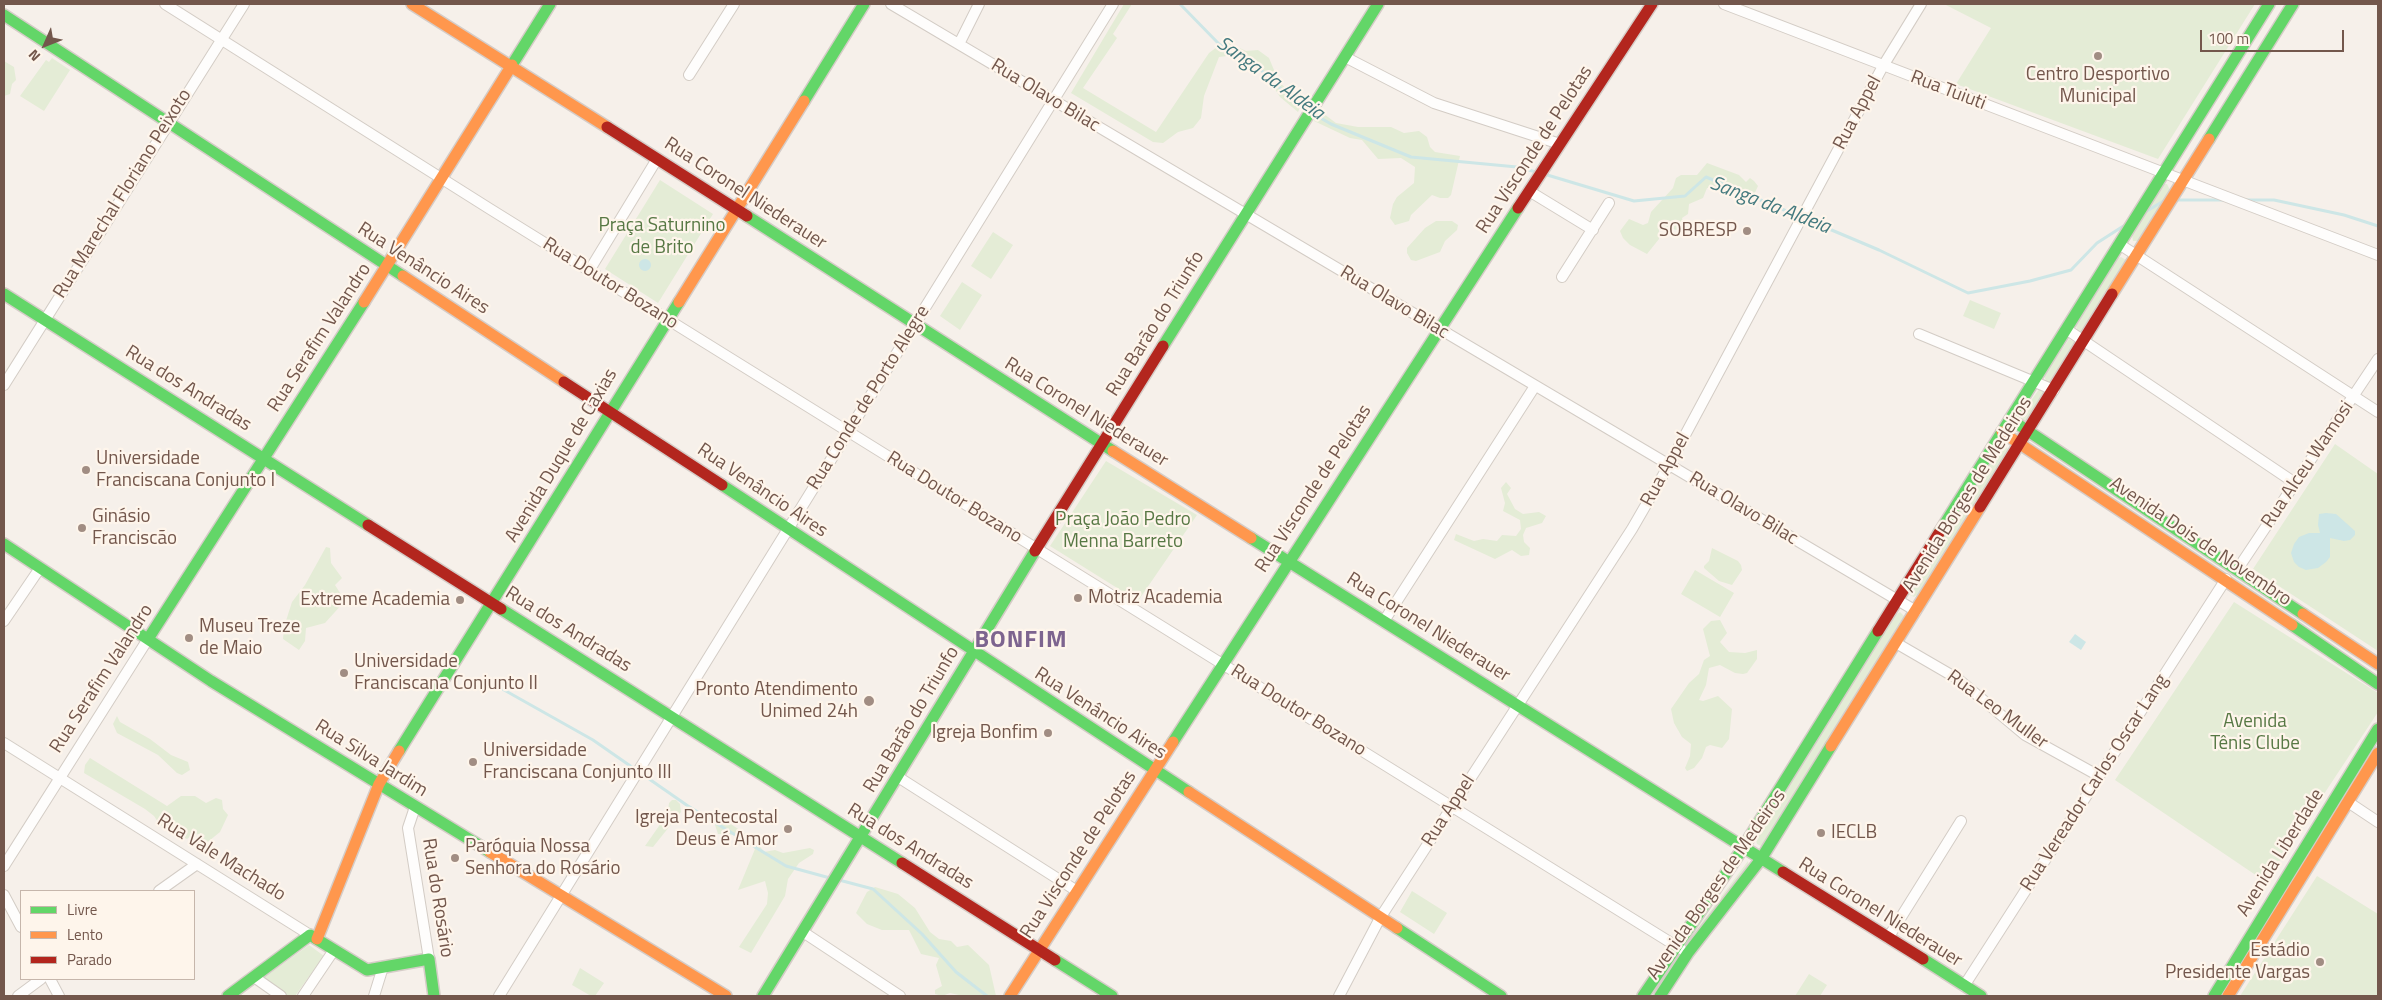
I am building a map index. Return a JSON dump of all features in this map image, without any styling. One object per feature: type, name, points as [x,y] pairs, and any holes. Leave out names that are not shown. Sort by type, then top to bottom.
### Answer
[{"type":"street","name":"Rua Doutor Bozano","points":[[165,4],[222,38],[441,179],[1688,953]]},
{"type":"street","name":"Rua Marechal Floriano Peixoto","points":[[4,385],[244,4]]},
{"type":"street","name":"Rua Coronel Niederauer","points":[[412,4],[736,209],[1101,444],[1981,996]]},
{"type":"street","name":"Rua Serafim Valandro","points":[[4,866],[387,266],[550,4]]},
{"type":"street","points":[[689,74],[734,4]]},
{"type":"street","name":"Avenida Duque de Caxias","points":[[314,937],[379,784],[493,603],[666,319],[864,4]]},
{"type":"street","name":"Rua Olavo Bilac","points":[[891,4],[1916,611]]},
{"type":"street","points":[[959,44],[979,4]]},
{"type":"street","name":"Rua Conde de Porto Alegre","points":[[499,996],[1113,4]]},
{"type":"street","name":"Rua Barão do Triunfo","points":[[763,996],[1101,444],[1378,4]]},
{"type":"street","name":"Rua Visconde de Pelotas","points":[[1010,996],[1438,329],[1652,4]]},
{"type":"street","name":"Rua Tuiuti","points":[[1724,4],[2378,255]]},
{"type":"street","name":"Rua Appel","points":[[1339,996],[1380,918],[1632,529],[1669,465],[1883,66],[1921,4]]},
{"type":"street","name":"Avenida Borges de Medeiros","points":[[1643,996],[1743,848],[2119,244],[2168,175],[2212,96],[2269,4]]},
{"type":"street","name":"Avenida Borges de Medeiros","points":[[1660,996],[1688,953],[1761,859],[2021,444],[2293,4]]},
{"type":"street","name":"Rua Venâncio Aires","points":[[4,15],[1500,996]]},
{"type":"street","points":[[1345,57],[1434,103],[1560,144]]},
{"type":"street","points":[[2212,96],[2230,106]]},
{"type":"street","points":[[589,271],[657,159]]},
{"type":"street","points":[[1530,191],[1592,230]]},
{"type":"street","points":[[1562,277],[1609,203]]},
{"type":"street","points":[[2119,244],[2378,412]]},
{"type":"street","name":"Rua dos Andradas","points":[[4,294],[1112,996]]},
{"type":"street","points":[[2066,329],[2295,483]]},
{"type":"street","points":[[1919,334],[2054,390]]},
{"type":"street","name":"Rua Alceu Wamosi","points":[[2237,570],[2378,359]]},
{"type":"street","points":[[1384,621],[1535,386]]},
{"type":"street","name":"Avenida Dois de Novembro","points":[[2010,419],[2378,664]]},
{"type":"street","name":"Avenida Dois de Novembro","points":[[2002,432],[2226,579],[2378,684]]},
{"type":"street","name":"Rua Silva Jardim","points":[[4,544],[148,639],[415,807],[726,996]]},
{"type":"street","points":[[4,621],[40,568]]},
{"type":"street","points":[[2226,579],[2237,570]]},
{"type":"street","name":"Rua Vereador Carlos Oscar Lang","points":[[1964,986],[2226,579]]},
{"type":"street","name":"Rua Leo Muller","points":[[1896,643],[1958,679],[2025,735],[2099,776]]},
{"type":"street","name":"Avenida Liberdade","points":[[2214,996],[2378,729]]},
{"type":"street","name":"Rua Vale Machado","points":[[4,743],[367,970],[429,959]]},
{"type":"street","name":"Avenida Liberdade","points":[[2228,996],[2378,753]]},
{"type":"street","points":[[898,777],[1078,891]]},
{"type":"street","points":[[2348,802],[2378,822]]},
{"type":"street","name":"Rua do Rosário","points":[[415,807],[408,828],[434,996]]},
{"type":"street","points":[[1888,938],[1961,821]]},
{"type":"street","points":[[161,890],[196,864]]},
{"type":"street","points":[[4,895],[20,925]]},
{"type":"street","points":[[803,932],[900,996]]},
{"type":"street","points":[[228,996],[314,937]]},
{"type":"street","points":[[303,996],[334,950]]},
{"type":"street","points":[[374,996],[383,967]]},
{"type":"street","points":[[254,977],[281,996]]},
{"type":"street","points":[[18,996],[40,980]]},
{"type":"street","points":[[51,980],[59,996]]},
{"type":"green space","points":[[1124,4],[1132,4],[1113,34],[1117,38],[1083,88],[1156,132],[1209,53],[1225,41],[1246,51],[1258,50],[1269,58],[1279,82],[1302,103],[1298,112],[1280,97],[1266,75],[1235,55],[1219,57],[1204,96],[1201,118],[1193,128],[1178,132],[1163,143],[1153,142],[1071,93]]},
{"type":"green space","name":"Centro Desportivo Municipal","points":[[1944,4],[2255,4],[2158,159],[1956,84],[1991,28]]},
{"type":"green space","points":[[52,58],[70,70],[44,111],[20,96],[46,60],[49,62]]},
{"type":"green space","points":[[4,61],[14,67],[16,80],[12,84],[10,94],[4,96]]},
{"type":"green space","points":[[1320,111],[1336,123],[1358,127],[1391,127],[1404,133],[1419,131],[1427,137],[1430,147],[1435,152],[1460,156],[1451,195],[1448,198],[1440,198],[1432,195],[1411,215],[1409,221],[1395,225],[1390,218],[1393,204],[1397,197],[1414,183],[1415,167],[1401,158],[1378,159],[1362,140],[1350,138],[1314,121]]},
{"type":"green space","points":[[1707,163],[1739,175],[1746,182],[1750,178],[1754,181],[1758,186],[1752,199],[1736,197],[1722,188],[1707,188],[1703,198],[1689,204],[1688,214],[1682,218],[1685,230],[1680,231],[1663,226],[1659,230],[1659,239],[1647,254],[1630,245],[1623,238],[1620,231],[1629,219],[1643,225],[1648,223],[1651,212],[1673,188],[1676,178],[1681,175],[1697,175]]},
{"type":"green space","name":"Praça Saturnino de Brito","points":[[660,180],[713,214],[658,303],[605,269]]},
{"type":"green space","points":[[2164,184],[2167,184],[2170,190],[2138,241],[2133,241],[2132,235]]},
{"type":"green space","points":[[1436,221],[1452,221],[1458,225],[1457,230],[1445,241],[1440,252],[1416,261],[1411,260],[1407,253],[1407,248],[1425,228]]},
{"type":"green space","points":[[993,232],[1013,245],[991,279],[971,266]]},
{"type":"green space","points":[[2121,257],[2126,260],[2082,332],[2077,330],[2076,326],[2118,258]]},
{"type":"green space","points":[[962,282],[982,295],[960,330],[940,316]]},
{"type":"green space","points":[[1970,300],[2001,313],[1994,329],[1963,316]]},
{"type":"green space","points":[[2069,339],[2075,342],[2050,383],[2047,383],[2044,376]]},
{"type":"green space","points":[[2040,388],[2045,391],[2027,421],[2024,422],[2019,417]]},
{"type":"green space","points":[[2335,444],[2378,474],[2378,651],[2253,569]]},
{"type":"green space","points":[[2005,446],[2009,450],[1918,594],[1914,597],[1908,594],[1908,589],[2001,447]]},
{"type":"green space","name":"Praça João Pedro Menna Barreto","points":[[1106,461],[1197,515],[1138,601],[1050,546]]},
{"type":"green space","points":[[1506,482],[1511,488],[1507,494],[1515,509],[1523,514],[1539,512],[1546,516],[1542,523],[1526,528],[1523,535],[1524,542],[1530,548],[1529,555],[1521,556],[1512,550],[1495,559],[1454,540],[1456,534],[1474,541],[1483,539],[1497,541],[1502,535],[1516,536],[1521,529],[1520,520],[1503,511],[1505,503],[1501,488]]},
{"type":"green space","points":[[326,547],[330,548],[331,563],[342,578],[335,585],[344,602],[325,623],[306,628],[305,641],[299,650],[283,639],[284,627],[292,602],[305,585]]},
{"type":"green space","points":[[1712,548],[1738,561],[1741,565],[1742,570],[1732,585],[1719,581],[1704,568],[1709,561]]},
{"type":"green space","points":[[1695,570],[1734,593],[1720,617],[1681,594]]},
{"type":"green space","name":"Avenida Tênis Clube","points":[[2234,602],[2378,693],[2378,712],[2266,882],[2115,780]]},
{"type":"green space","points":[[1900,612],[1904,616],[1763,847],[1757,844],[1756,839],[1895,615]]},
{"type":"green space","points":[[1720,620],[1727,633],[1720,642],[1729,652],[1745,653],[1757,650],[1757,659],[1747,673],[1743,674],[1735,673],[1720,665],[1709,668],[1706,685],[1699,700],[1703,701],[1718,696],[1732,709],[1729,739],[1722,748],[1710,745],[1706,747],[1702,758],[1694,768],[1687,771],[1685,768],[1690,756],[1691,744],[1682,737],[1674,723],[1671,709],[1689,683],[1699,674],[1704,660],[1710,656],[1703,629],[1711,621]]},
{"type":"green space","points":[[117,716],[120,722],[150,739],[171,755],[188,762],[190,770],[182,775],[177,773],[158,755],[117,733],[113,724]]},
{"type":"green space","points":[[90,758],[167,806],[181,796],[195,796],[206,803],[216,798],[222,800],[223,809],[228,815],[220,832],[204,845],[201,844],[199,834],[192,835],[187,839],[160,825],[154,816],[145,809],[84,773],[85,765]]},
{"type":"green space","points":[[672,800],[676,800],[680,804],[681,812],[653,847],[645,846],[659,826],[662,817],[668,811],[669,803]]},
{"type":"green space","points":[[722,818],[756,841],[764,852],[775,850],[783,853],[810,848],[814,850],[813,854],[799,863],[788,879],[785,896],[751,953],[739,947],[767,904],[768,893],[765,881],[738,890],[755,849],[740,835],[718,834],[715,825]]},
{"type":"green space","points":[[1748,861],[1749,865],[1692,939],[1690,938]]},
{"type":"green space","name":"Estádio Presidente Vargas","points":[[2317,876],[2378,914],[2378,996],[2240,996]]},
{"type":"green space","points":[[875,887],[898,894],[915,908],[930,932],[939,939],[951,941],[957,947],[968,945],[989,965],[996,996],[963,996],[950,993],[942,996],[935,994],[935,990],[942,986],[936,965],[939,958],[921,954],[909,930],[882,930],[867,924],[856,913],[867,892]]},
{"type":"green space","points":[[1412,891],[1447,913],[1434,934],[1400,912]]},
{"type":"green space","points":[[309,945],[324,956],[295,996],[287,996],[262,979]]},
{"type":"green space","points":[[580,968],[604,983],[595,996],[591,996],[572,985]]},
{"type":"green space","points":[[1809,974],[1827,985],[1820,996],[1795,996]]},
{"type":"water","points":[[643,259],[647,259],[651,265],[647,271],[643,271],[639,267],[639,263]]},
{"type":"water","points":[[2319,514],[2336,514],[2355,531],[2355,535],[2350,540],[2344,541],[2330,538],[2330,557],[2318,568],[2306,570],[2294,562],[2291,553],[2294,544],[2299,537],[2309,533],[2320,533],[2318,525]]},
{"type":"water","points":[[2075,634],[2086,642],[2081,650],[2069,642]]},
{"type":"waterway","name":"Sanga da Aldeia","points":[[1180,4],[1219,44],[1262,71],[1298,105],[1307,110]]},
{"type":"waterway","name":"Sanga da Aldeia","points":[[1312,113],[1331,124],[1411,157],[1517,167],[1536,172]]},
{"type":"waterway","name":"Sanga da Aldeia","points":[[1544,174],[1634,201],[1685,196],[1706,177],[1879,250],[1968,293],[2030,281],[2071,270],[2097,243],[2125,225]]},
{"type":"waterway","name":"Sanga da Aldeia","points":[[2147,211],[2165,200]]},
{"type":"waterway","name":"Sanga da Aldeia","points":[[2176,200],[2225,200]]},
{"type":"waterway","name":"Sanga da Aldeia","points":[[2246,200],[2274,200],[2344,215],[2378,226]]},
{"type":"waterway","points":[[497,686],[593,740],[688,806],[786,866],[830,878]]},
{"type":"waterway","points":[[839,880],[873,889],[922,934],[956,972],[987,996]]},
{"type":"traffic: fast","points":[[512,65],[550,4]]},
{"type":"traffic: fast","points":[[804,101],[864,4]]},
{"type":"traffic: fast","points":[[1163,346],[1378,4]]},
{"type":"traffic: fast","points":[[1939,533],[2269,4]]},
{"type":"traffic: fast","points":[[2209,139],[2293,4]]},
{"type":"traffic: fast","points":[[4,15],[403,276]]},
{"type":"traffic: fast","points":[[1173,742],[1518,208]]},
{"type":"traffic: fast","points":[[747,216],[1113,451]]},
{"type":"traffic: fast","points":[[4,294],[368,525]]},
{"type":"traffic: fast","points":[[148,639],[364,302]]},
{"type":"traffic: fast","points":[[399,751],[679,302]]},
{"type":"traffic: fast","points":[[2010,419],[2303,614]]},
{"type":"traffic: fast","points":[[722,485],[1189,792]]},
{"type":"traffic: fast","points":[[1251,538],[1783,872]]},
{"type":"traffic: fast","points":[[4,544],[211,681],[490,852]]},
{"type":"traffic: fast","points":[[763,996],[1035,551]]},
{"type":"traffic: fast","points":[[501,609],[902,863]]},
{"type":"traffic: fast","points":[[2292,625],[2378,684]]},
{"type":"traffic: fast","points":[[1643,996],[1743,848],[1878,631]]},
{"type":"traffic: fast","points":[[2214,996],[2378,729]]},
{"type":"traffic: fast","points":[[1660,996],[1688,953],[1761,859],[1831,746]]},
{"type":"traffic: fast","points":[[1397,928],[1501,996]]},
{"type":"traffic: fast","points":[[228,996],[310,935],[367,970],[429,959],[434,996]]},
{"type":"traffic: fast","points":[[1923,959],[1981,996]]},
{"type":"traffic: fast","points":[[1055,960],[1112,996]]},
{"type":"traffic: slow","points":[[412,4],[607,127]]},
{"type":"traffic: slow","points":[[364,302],[512,65]]},
{"type":"traffic: slow","points":[[679,302],[804,101]]},
{"type":"traffic: slow","points":[[2112,294],[2209,139]]},
{"type":"traffic: slow","points":[[403,276],[564,382]]},
{"type":"traffic: slow","points":[[2002,432],[2292,625]]},
{"type":"traffic: slow","points":[[1113,451],[1251,538]]},
{"type":"traffic: slow","points":[[1831,746],[1980,507]]},
{"type":"traffic: slow","points":[[2303,614],[2378,664]]},
{"type":"traffic: slow","points":[[1010,996],[1173,742]]},
{"type":"traffic: slow","points":[[317,939],[379,784],[399,751]]},
{"type":"traffic: slow","points":[[2228,996],[2378,753]]},
{"type":"traffic: slow","points":[[1189,792],[1397,928]]},
{"type":"traffic: slow","points":[[490,852],[726,996]]},
{"type":"traffic: jam","points":[[1518,208],[1652,4]]},
{"type":"traffic: jam","points":[[607,127],[747,216]]},
{"type":"traffic: jam","points":[[1980,507],[2112,294]]},
{"type":"traffic: jam","points":[[1035,551],[1163,346]]},
{"type":"traffic: jam","points":[[564,382],[722,485]]},
{"type":"traffic: jam","points":[[368,525],[501,609]]},
{"type":"traffic: jam","points":[[1878,631],[1939,533]]},
{"type":"traffic: jam","points":[[902,863],[1055,960]]},
{"type":"traffic: jam","points":[[1783,872],[1923,959]]},
{"type":"place","name":"Centro Desportivo Municipal","points":[[2098,56]]},
{"type":"place","name":"SOBRESP","points":[[1747,231]]},
{"type":"place","name":"Universidade Franciscana Conjunto I","points":[[86,470]]},
{"type":"place","name":"Ginásio Franciscão","points":[[82,528]]},
{"type":"place","name":"Motriz Academia","points":[[1078,598]]},
{"type":"place","name":"Extreme Academia","points":[[460,600]]},
{"type":"place","name":"Museu Treze de Maio","points":[[189,638]]},
{"type":"place","name":"Universidade Franciscana Conjunto II","points":[[344,673]]},
{"type":"place","name":"Pronto Atendimento Unimed 24h","points":[[869,701]]},
{"type":"place","name":"Igreja Bonfim","points":[[1048,733]]},
{"type":"place","name":"Universidade Franciscana Conjunto III","points":[[473,762]]},
{"type":"place","name":"Igreja Pentecostal Deus é Amor","points":[[788,829]]},
{"type":"place","name":"IECLB","points":[[1821,833]]},
{"type":"place","name":"Paróquia Nossa Senhora do Rosário","points":[[455,858]]},
{"type":"place","name":"Estádio Presidente Vargas","points":[[2320,962]]},
{"type":"district","name":"BONFIM","points":[[1021,641]]}]
